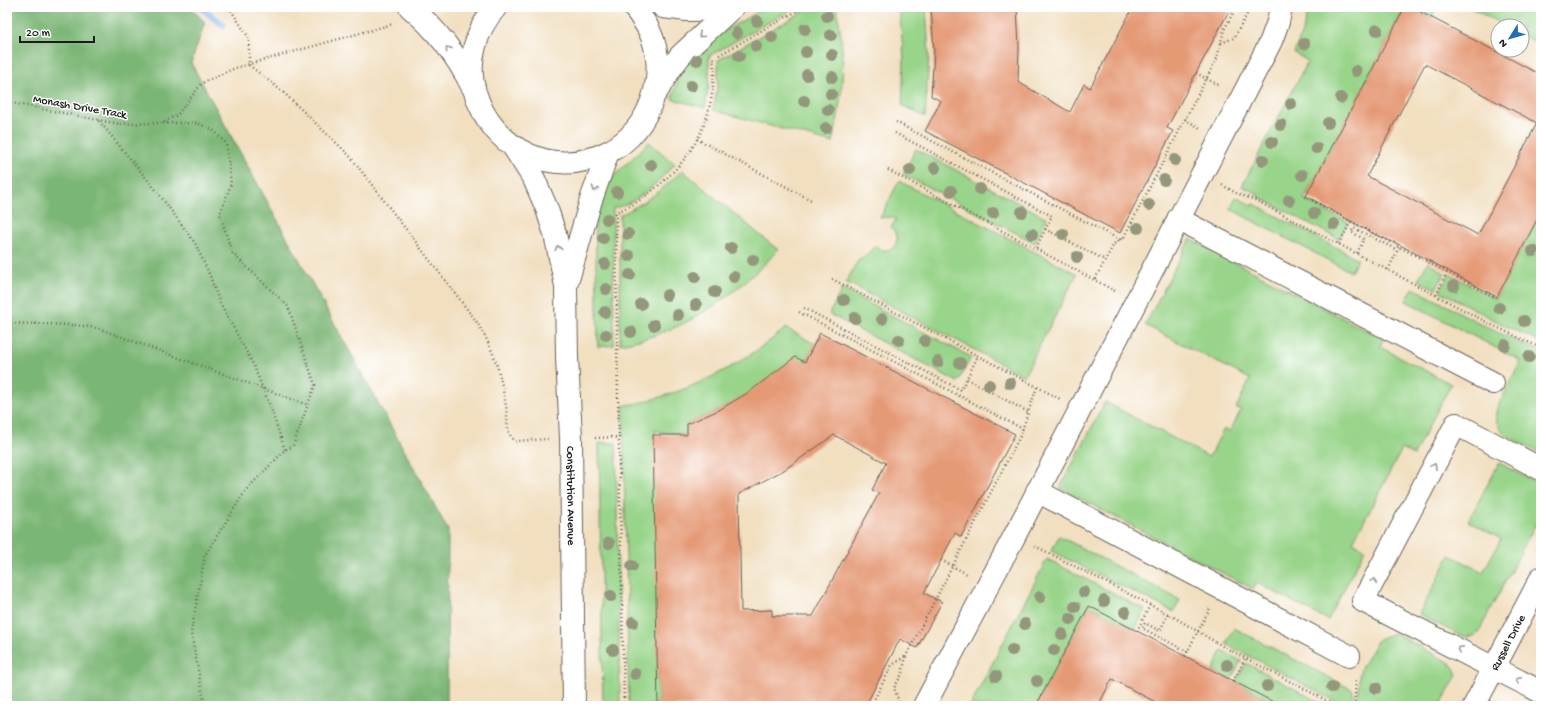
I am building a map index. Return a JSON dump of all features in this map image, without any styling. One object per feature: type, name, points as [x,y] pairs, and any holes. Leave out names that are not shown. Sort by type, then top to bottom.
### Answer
[{"type":"street","points":[[476,94],[472,74],[475,46],[479,32],[496,7]]},
{"type":"street","points":[[634,7],[649,30],[657,57],[656,86],[653,100]]},
{"type":"street","points":[[663,7],[688,10],[731,8]]},
{"type":"street","points":[[924,706],[1273,36],[1281,7]]},
{"type":"street","points":[[416,12],[457,60],[476,94],[484,115],[501,137],[525,153],[552,162],[581,161],[608,152],[620,145],[640,125],[665,76],[680,56],[731,8]]},
{"type":"street","name":"Constitution Avenue","points":[[513,146],[529,171],[547,209],[555,234],[566,286],[567,357],[571,438],[574,706]]},
{"type":"street","name":"Constitution Avenue","points":[[566,286],[591,200],[608,152]]},
{"type":"street","points":[[1178,219],[1493,383]]},
{"type":"street","points":[[1541,469],[1456,424],[1364,601],[1541,692]]},
{"type":"street","points":[[1037,491],[1349,656]]},
{"type":"street","name":"Russell Drive","points":[[1474,706],[1541,578]]},
{"type":"path","points":[[229,7],[249,38],[249,65]]},
{"type":"path","points":[[624,706],[617,351],[616,212],[635,203],[664,182],[687,157],[697,139],[709,109],[714,80],[714,58],[804,7]]},
{"type":"path","points":[[1095,279],[1114,244],[1124,237],[1217,58],[1224,30],[1236,7]]},
{"type":"path","points":[[1220,43],[1234,38],[1251,7]]},
{"type":"path","points":[[163,123],[178,114],[202,83],[235,68],[403,21],[416,12]]},
{"type":"path","points":[[249,65],[283,92],[349,155],[474,318],[488,340],[497,362],[502,378],[509,432],[511,438],[515,440]]},
{"type":"path","points":[[1196,73],[1218,85]]},
{"type":"path","name":"Monash Drive Track","points":[[7,102],[119,124],[197,123],[213,130],[226,143],[231,184],[220,214],[232,253],[288,306],[315,385],[294,446],[285,450],[246,490],[205,555],[192,633],[205,706]]},
{"type":"path","points":[[1185,119],[1196,126]]},
{"type":"path","points":[[98,120],[156,190],[195,243],[210,276],[219,301],[252,362],[270,406],[285,450]]},
{"type":"path","points":[[896,122],[1120,240]]},
{"type":"path","points":[[895,133],[1052,216],[1036,248]]},
{"type":"path","points":[[697,139],[811,200]]},
{"type":"path","points":[[888,170],[1116,291]]},
{"type":"path","points":[[1220,184],[1238,194],[1255,200],[1357,253],[1497,328],[1541,348]]},
{"type":"path","points":[[1305,197],[1496,298]]},
{"type":"path","points":[[1339,244],[1351,221]]},
{"type":"path","points":[[1357,253],[1364,239],[1351,232],[1354,228],[1399,247]]},
{"type":"path","points":[[1046,229],[1105,260]]},
{"type":"path","points":[[1388,270],[1399,247]]},
{"type":"path","points":[[1436,295],[1447,272]]},
{"type":"path","points":[[832,279],[1060,399]]},
{"type":"path","points":[[804,308],[961,390],[978,356]]},
{"type":"path","points":[[799,312],[1023,429]]},
{"type":"path","points":[[7,323],[74,325],[97,328],[308,405]]},
{"type":"path","points":[[967,379],[1028,412]]},
{"type":"path","points":[[899,702],[894,688],[902,674],[906,656],[1023,429],[1037,387]]},
{"type":"path","points":[[1032,544],[1168,614],[1245,658],[1337,706]]},
{"type":"path","points":[[941,560],[963,572]]},
{"type":"path","points":[[1186,656],[1220,588]]},
{"type":"path","points":[[1137,631],[1150,605]]},
{"type":"path","points":[[1168,614],[1160,631],[1145,623],[1142,628],[1188,652]]},
{"type":"path","points":[[874,706],[873,702],[892,665],[906,656]]},
{"type":"path","points":[[1233,681],[1245,658]]},
{"type":"path","points":[[1354,706],[1355,691]]},
{"type":"green space","points":[[7,7],[190,7],[205,22],[191,63],[448,530],[447,706],[7,706]]},
{"type":"green space","points":[[766,7],[796,7],[709,56],[709,83],[705,108],[672,99],[681,70],[707,41]]},
{"type":"green space","points":[[811,7],[836,7],[842,42],[843,59],[841,91],[833,143],[713,110],[718,83],[718,60]]},
{"type":"green space","points":[[899,7],[926,7],[929,55],[925,117],[902,105],[904,60]]},
{"type":"green space","points":[[1308,7],[1405,7],[1304,199],[1348,222],[1339,239],[1257,196],[1258,194],[1242,186],[1308,61],[1294,53],[1304,27]]},
{"type":"green space","points":[[1411,7],[1437,7],[1432,18]]},
{"type":"green space","points":[[1469,7],[1541,8],[1541,45],[1530,39],[1530,18],[1490,18]]},
{"type":"green space","points":[[649,142],[675,164],[655,184],[639,197],[621,206],[613,208],[614,345],[598,347],[595,217],[605,189],[612,178]]},
{"type":"green space","points":[[916,149],[1047,218],[1035,243],[903,174]]},
{"type":"green space","points":[[682,170],[778,250],[744,283],[726,297],[686,322],[665,332],[620,344],[620,215],[638,206],[654,195]]},
{"type":"green space","points":[[899,181],[1077,274],[1024,376],[846,282],[859,259],[860,260],[876,246],[885,250],[895,246],[897,236],[891,228],[896,219],[889,217],[880,218]]},
{"type":"green space","points":[[1236,197],[1253,206],[1254,204],[1358,259],[1351,272],[1230,209]]},
{"type":"green space","points":[[1541,212],[1541,342],[1506,326],[1440,291],[1449,274],[1496,299]]},
{"type":"green space","points":[[1190,239],[1383,339],[1380,347],[1451,384],[1414,455],[1402,449],[1353,542],[1365,549],[1328,620],[1257,583],[1253,589],[1060,488],[1105,402],[1209,457],[1224,429],[1230,431],[1241,410],[1236,408],[1250,379],[1145,325]]},
{"type":"green space","points":[[1428,262],[1445,273],[1436,289],[1418,280]]},
{"type":"green space","points":[[1413,288],[1495,331],[1541,352],[1541,453],[1509,437],[1498,425],[1496,417],[1497,408],[1521,361],[1406,301]]},
{"type":"green space","points":[[842,289],[971,357],[958,382],[829,314]]},
{"type":"green space","points":[[786,328],[815,344],[805,362],[719,410],[687,424],[687,435],[655,431],[658,706],[629,706],[623,406],[668,395],[710,378],[748,356]]},
{"type":"green space","points":[[599,443],[616,443],[620,706],[603,706]]},
{"type":"green space","points":[[1499,463],[1541,485],[1541,514],[1478,633],[1467,637],[1459,635],[1419,614],[1450,555],[1483,572],[1501,539],[1468,521]]},
{"type":"green space","points":[[1059,536],[1180,600],[1174,612],[1051,551]]},
{"type":"green space","points":[[1047,559],[1145,610],[1135,629],[1089,606],[1036,706],[970,706]]},
{"type":"green space","points":[[1234,628],[1353,690],[1352,706],[1345,706],[1226,644]]},
{"type":"green space","points":[[1394,634],[1450,663],[1454,668],[1457,675],[1440,706],[1357,706],[1361,668],[1377,641],[1385,636]]},
{"type":"green space","points":[[1222,651],[1241,661],[1231,680],[1213,670]]},
{"type":"green space","points":[[1246,663],[1327,706],[1280,706],[1236,682]]},
{"type":"green space","points":[[867,703],[865,706],[773,706],[773,704]]},
{"type":"building","points":[[931,7],[1017,7],[1019,47],[1018,82],[1070,112],[1084,84],[1090,88],[1133,7],[1231,7],[1167,128],[1173,131],[1120,233],[925,131],[941,101],[931,96],[934,51]]},
{"type":"building","points":[[1405,7],[1411,7],[1490,48],[1490,58],[1508,58],[1541,75],[1541,212],[1497,297],[1400,245],[1372,233],[1306,196]],"holes":[[[1425,64],[1537,123],[1478,235],[1367,176]]]},
{"type":"building","points":[[820,333],[1015,434],[961,537],[955,533],[924,593],[942,602],[917,648],[900,639],[867,703],[773,704],[773,706],[658,706],[653,435],[687,435],[687,424],[719,410],[749,392],[795,357],[805,362]],"holes":[[[834,435],[886,463],[872,490],[879,493],[813,616],[772,616],[772,610],[741,611],[739,494],[784,470]]]},
{"type":"building","points":[[1089,606],[1281,706],[1163,706],[1112,679],[1098,706],[1036,706]]},
{"type":"waterway","points":[[201,7],[223,25]]}]
